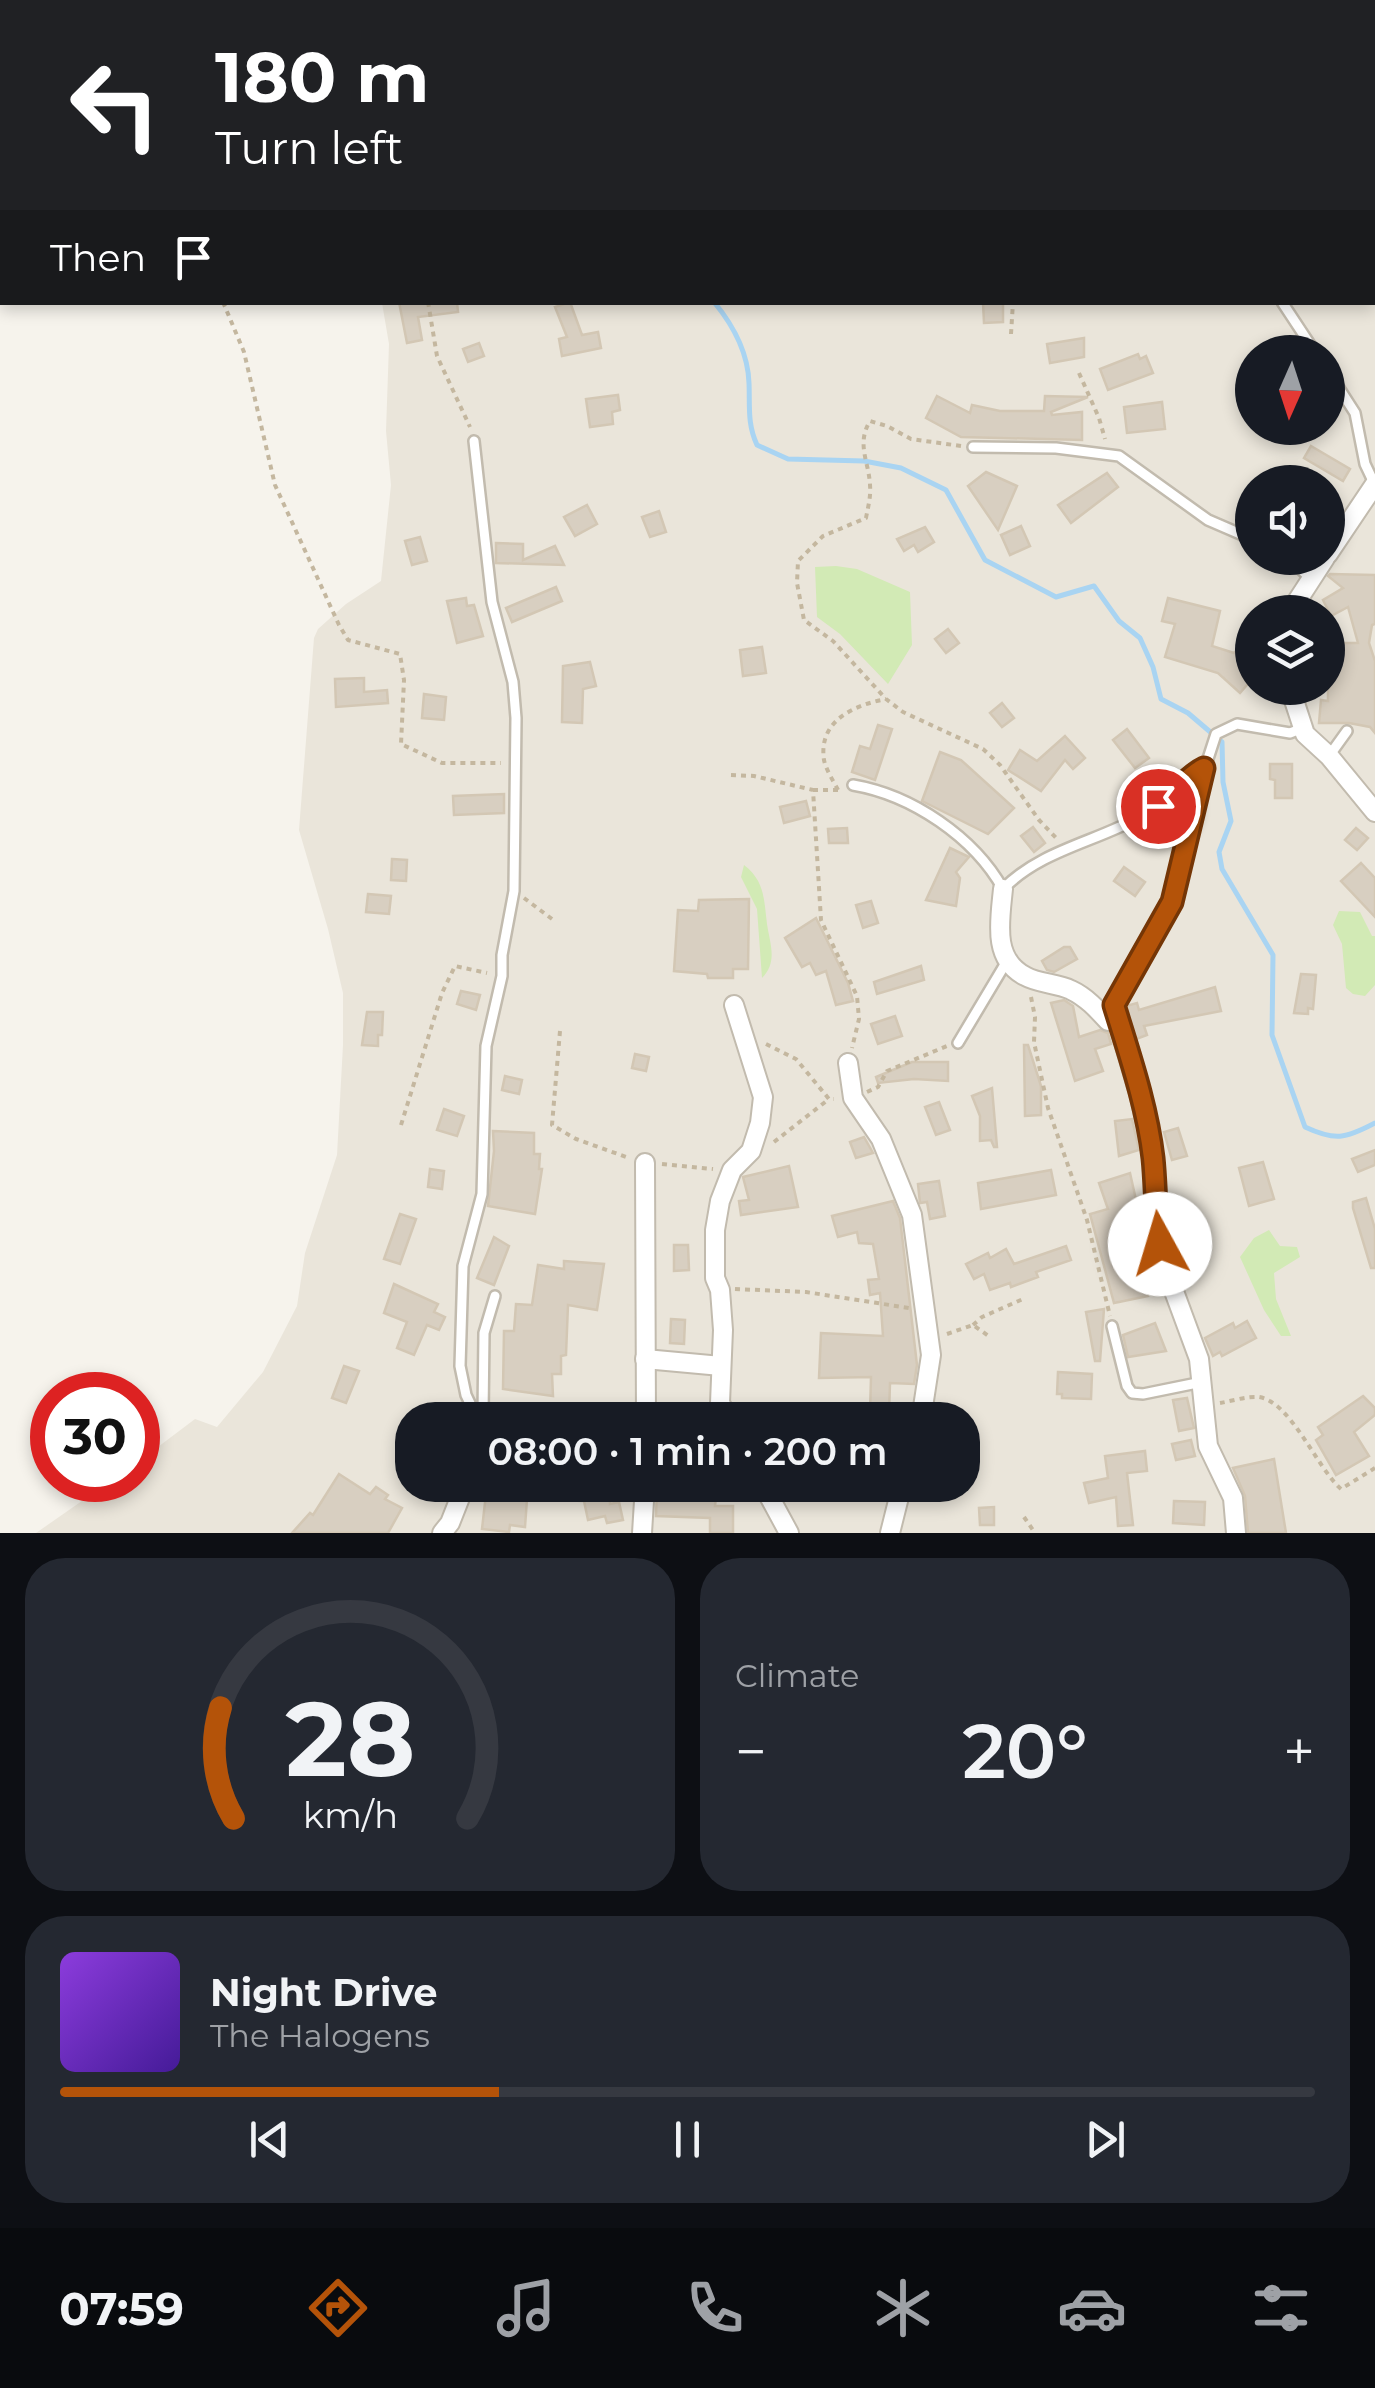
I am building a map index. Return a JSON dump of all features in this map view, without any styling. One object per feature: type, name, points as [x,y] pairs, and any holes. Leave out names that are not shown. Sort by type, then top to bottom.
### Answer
[{"type":"street","points":[[1345,528],[1375,484]]},
{"type":"street","points":[[1301,595],[1314,575]]},
{"type":"street","points":[[1296,705],[1305,734],[1329,756],[1375,812]]},
{"type":"street","points":[[1003,889],[999,932],[1007,962],[1025,977],[1069,988],[1108,1020],[1116,1012]]},
{"type":"street","points":[[720,1402],[723,1351],[720,1290],[715,1278],[715,1230],[720,1201],[732,1170],[751,1151],[763,1096],[734,1005]]},
{"type":"street","points":[[1116,1012],[1153,1156],[1156,1222],[1165,1268],[1199,1359],[1208,1446],[1233,1498],[1236,1533]]},
{"type":"street","points":[[848,1063],[853,1098],[881,1139],[912,1215],[929,1340],[925,1402]]},
{"type":"street","points":[[645,1163],[646,1402]]},
{"type":"street","points":[[645,1359],[721,1366]]},
{"type":"street","points":[[442,1533],[459,1502]]},
{"type":"street","points":[[642,1533],[645,1502]]},
{"type":"street","points":[[772,1502],[789,1533]]},
{"type":"street","points":[[890,1533],[898,1502]]},
{"type":"lane","points":[[1284,305],[1304,335]]},
{"type":"lane","points":[[1345,398],[1355,414],[1366,464],[1375,484]]},
{"type":"lane","points":[[474,441],[492,602],[513,682],[515,763],[514,891],[502,954],[502,976],[486,1046],[482,1194],[463,1266],[460,1366],[466,1395],[478,1420],[483,1415],[484,1333],[495,1296]]},
{"type":"lane","points":[[973,447],[1056,448],[1119,456],[1208,520],[1235,532]]},
{"type":"lane","points":[[1307,575],[1311,579]]},
{"type":"lane","points":[[1116,1012],[1172,902],[1216,734],[1237,724],[1290,733],[1303,728]]},
{"type":"lane","points":[[1329,756],[1348,731]]},
{"type":"lane","points":[[853,786],[877,790],[941,824],[970,845],[992,869],[1003,889],[1020,872],[1065,848],[1139,818],[1176,794],[1194,772],[1204,768]]},
{"type":"lane","points":[[958,1043],[1007,962]]},
{"type":"lane","points":[[1112,1326],[1132,1393],[1202,1382]]},
{"type":"path","points":[[224,305],[244,352],[276,485],[348,640],[400,654],[404,680],[401,744],[442,763],[515,763]]},
{"type":"path","points":[[428,305],[437,356],[474,441]]},
{"type":"path","points":[[1011,334],[1013,305]]},
{"type":"path","points":[[1079,372],[1100,418],[1108,454]]},
{"type":"path","points":[[973,447],[911,438],[870,421],[862,444],[870,480],[866,518],[823,536],[798,561],[797,583],[804,620],[833,641],[903,712],[983,749],[1065,848]]},
{"type":"path","points":[[838,790],[824,760],[827,739],[837,717],[859,704],[886,698]]},
{"type":"path","points":[[731,775],[813,790],[853,786]]},
{"type":"path","points":[[813,790],[821,920],[857,996],[859,1019],[848,1063]]},
{"type":"path","points":[[514,891],[552,919]]},
{"type":"path","points":[[402,1124],[454,966],[502,976]]},
{"type":"path","points":[[1025,977],[1035,1016],[1034,1042],[1048,1108],[1087,1220],[1112,1326]]},
{"type":"path","points":[[560,1030],[552,1125],[645,1163],[732,1170]]},
{"type":"path","points":[[751,1151],[762,1149],[829,1099]]},
{"type":"path","points":[[720,1290],[806,1292],[924,1310]]},
{"type":"path","points":[[929,1340],[973,1326],[982,1317],[1023,1299]]},
{"type":"path","points":[[973,1326],[990,1337]]},
{"type":"path","points":[[1205,1406],[1258,1397],[1271,1402],[1288,1417],[1329,1479],[1341,1489],[1375,1468]]},
{"type":"path","points":[[1024,1517],[1035,1533]]},
{"type":"shaded area","points":[[382,305],[1375,305],[1375,1533],[36,1533],[80,1502],[160,1502],[160,1445],[195,1419],[217,1427],[263,1372],[297,1306],[305,1253],[337,1155],[343,1045],[343,993],[299,830],[314,638],[318,629],[346,604],[381,581],[391,485],[386,431],[389,344]]},
{"type":"green space","points":[[815,567],[857,569],[910,592],[912,645],[888,684],[840,634],[817,617]]},
{"type":"green space","points":[[744,865],[760,884],[764,899],[772,952],[770,966],[762,978],[757,909],[741,877]]},
{"type":"green space","points":[[1339,911],[1360,912],[1375,936],[1375,985],[1365,996],[1346,988],[1342,944],[1333,925]]},
{"type":"green space","points":[[1269,1230],[1280,1246],[1297,1247],[1300,1257],[1274,1273],[1276,1299],[1291,1336],[1281,1336],[1264,1310],[1240,1257],[1254,1238]]},
{"type":"building","points":[[400,305],[457,305],[458,312],[418,317],[422,340],[407,343]]},
{"type":"building","points":[[571,305],[582,335],[598,332],[601,348],[562,356],[559,339],[567,337],[555,307]]},
{"type":"building","points":[[983,305],[1003,305],[1003,322],[984,323]]},
{"type":"building","points":[[1084,338],[1084,357],[1050,363],[1047,344]]},
{"type":"building","points":[[479,343],[484,356],[468,362],[463,349]]},
{"type":"building","points":[[1138,354],[1140,359],[1146,356],[1153,373],[1108,390],[1100,369]]},
{"type":"building","points":[[618,395],[620,410],[612,412],[613,424],[590,427],[586,399]]},
{"type":"building","points":[[937,396],[970,413],[972,405],[1000,411],[1044,411],[1045,396],[1088,397],[1051,412],[1082,412],[1082,440],[961,437],[926,418]]},
{"type":"building","points":[[1162,402],[1165,429],[1127,433],[1124,407]]},
{"type":"building","points":[[1311,446],[1343,465],[1316,465],[1304,458]]},
{"type":"building","points":[[986,472],[1017,486],[998,530],[968,486]]},
{"type":"building","points":[[1107,473],[1118,487],[1071,523],[1058,505]]},
{"type":"building","points":[[587,505],[597,524],[575,536],[564,517]]},
{"type":"building","points":[[659,511],[666,532],[650,537],[642,517]]},
{"type":"building","points":[[1021,526],[1030,546],[1010,555],[1001,535]]},
{"type":"building","points":[[925,527],[934,542],[918,552],[914,545],[904,551],[897,539]]},
{"type":"building","points":[[420,537],[427,561],[412,565],[405,541]]},
{"type":"building","points":[[496,543],[523,544],[523,560],[555,546],[564,565],[496,563]]},
{"type":"building","points":[[1375,575],[1375,624],[1369,643],[1375,661],[1375,733],[1370,727],[1349,723],[1319,723],[1321,705],[1345,705],[1345,643],[1358,643],[1348,607],[1345,609],[1345,595],[1331,595],[1343,588],[1328,576]]},
{"type":"building","points":[[556,587],[562,601],[512,622],[506,608]]},
{"type":"building","points":[[466,598],[467,606],[474,605],[483,636],[457,643],[447,601]]},
{"type":"building","points":[[1168,598],[1220,611],[1212,646],[1235,652],[1235,688],[1218,673],[1165,657],[1175,624],[1162,621]]},
{"type":"building","points":[[948,629],[959,643],[946,653],[935,639]]},
{"type":"building","points":[[762,647],[766,673],[743,676],[740,650]]},
{"type":"building","points":[[590,662],[596,686],[583,689],[582,723],[562,722],[563,666]]},
{"type":"building","points":[[364,678],[364,692],[387,690],[388,703],[336,707],[335,679]]},
{"type":"building","points":[[424,694],[446,697],[444,720],[422,718]]},
{"type":"building","points":[[1002,703],[1014,718],[1002,727],[990,713]]},
{"type":"building","points":[[878,725],[892,729],[875,780],[852,772],[860,746],[870,749]]},
{"type":"building","points":[[1127,729],[1149,758],[1135,768],[1113,740]]},
{"type":"building","points":[[1065,736],[1085,758],[1073,769],[1065,760],[1041,791],[1008,770],[1020,750],[1037,761]]},
{"type":"building","points":[[940,752],[961,760],[1014,808],[988,834],[922,801]]},
{"type":"building","points":[[1270,764],[1292,764],[1292,798],[1275,798]]},
{"type":"building","points":[[504,794],[504,813],[454,815],[453,796]]},
{"type":"building","points":[[806,801],[810,816],[784,823],[780,807]]},
{"type":"building","points":[[1033,827],[1045,843],[1034,852],[1021,836]]},
{"type":"building","points":[[847,828],[848,843],[829,843],[828,829]]},
{"type":"building","points":[[1356,828],[1368,838],[1357,850],[1345,840]]},
{"type":"building","points":[[950,848],[969,857],[956,872],[960,878],[956,906],[926,900]]},
{"type":"building","points":[[392,859],[407,860],[406,881],[391,880]]},
{"type":"building","points":[[1361,863],[1375,878],[1375,917],[1341,881]]},
{"type":"building","points":[[1124,867],[1145,882],[1135,896],[1114,881]]},
{"type":"building","points":[[368,894],[391,896],[389,914],[366,912]]},
{"type":"building","points":[[749,899],[748,969],[733,969],[733,978],[674,971],[678,910],[698,911],[699,900]]},
{"type":"building","points":[[871,901],[878,923],[863,928],[856,905]]},
{"type":"building","points":[[816,918],[853,1001],[836,1005],[826,971],[816,975],[810,963],[802,967],[785,938]]},
{"type":"building","points":[[1070,947],[1077,959],[1054,972],[1047,970],[1042,961]]},
{"type":"building","points":[[921,966],[924,980],[877,994],[874,982]]},
{"type":"building","points":[[1301,974],[1316,975],[1313,1009],[1308,1008],[1308,1014],[1294,1013]]},
{"type":"building","points":[[1215,987],[1221,1011],[1144,1026],[1147,1035],[1136,1039],[1126,1006],[1137,1003],[1139,1010]]},
{"type":"building","points":[[461,991],[480,995],[476,1010],[457,1004]]},
{"type":"building","points":[[1064,1000],[1073,1006],[1079,1037],[1100,1030],[1108,1033],[1111,1044],[1095,1049],[1103,1071],[1075,1081],[1051,1003]]},
{"type":"building","points":[[367,1012],[383,1012],[378,1046],[362,1045]]},
{"type":"building","points":[[895,1016],[902,1036],[878,1044],[871,1024]]},
{"type":"building","points":[[1024,1045],[1028,1045],[1041,1086],[1041,1115],[1025,1116]]},
{"type":"building","points":[[635,1054],[649,1057],[646,1071],[632,1068]]},
{"type":"building","points":[[912,1062],[948,1062],[948,1081],[878,1083],[876,1077]]},
{"type":"building","points":[[505,1076],[522,1080],[519,1094],[502,1090]]},
{"type":"building","points":[[992,1088],[997,1147],[991,1140],[980,1141],[980,1116],[972,1096]]},
{"type":"building","points":[[939,1102],[950,1130],[936,1135],[925,1107]]},
{"type":"building","points":[[444,1109],[464,1116],[457,1136],[437,1130]]},
{"type":"building","points":[[1132,1119],[1139,1150],[1119,1156],[1115,1121]]},
{"type":"building","points":[[1178,1128],[1187,1156],[1172,1160],[1164,1132]]},
{"type":"building","points":[[493,1131],[534,1133],[534,1154],[540,1154],[542,1169],[535,1214],[488,1206]]},
{"type":"building","points":[[864,1137],[873,1153],[856,1158],[850,1142]]},
{"type":"building","points":[[1375,1150],[1375,1165],[1358,1172],[1352,1159]]},
{"type":"building","points":[[1263,1162],[1274,1199],[1249,1206],[1239,1168]]},
{"type":"building","points":[[789,1166],[798,1207],[741,1215],[739,1201],[749,1200],[743,1177]]},
{"type":"building","points":[[430,1169],[444,1171],[442,1189],[428,1187]]},
{"type":"building","points":[[1051,1170],[1056,1195],[981,1209],[978,1183]]},
{"type":"building","points":[[1130,1173],[1152,1272],[1143,1274],[1148,1296],[1114,1303],[1090,1214],[1108,1209],[1099,1183]]},
{"type":"building","points":[[939,1181],[945,1216],[930,1219],[927,1202],[920,1203],[918,1184]]},
{"type":"building","points":[[1366,1198],[1375,1229],[1375,1268],[1371,1268],[1353,1208],[1353,1202]]},
{"type":"building","points":[[893,1201],[900,1218],[917,1365],[914,1384],[890,1383],[889,1402],[870,1402],[871,1377],[819,1378],[821,1333],[883,1336],[880,1293],[870,1295],[868,1280],[879,1279],[873,1244],[859,1243],[857,1232],[838,1237],[832,1216]]},
{"type":"building","points":[[400,1214],[416,1219],[400,1264],[384,1259]]},
{"type":"building","points":[[494,1237],[509,1246],[494,1285],[477,1278]]},
{"type":"building","points":[[674,1245],[688,1245],[689,1270],[674,1271]]},
{"type":"building","points":[[1066,1246],[1071,1260],[1036,1272],[1038,1277],[1011,1287],[1010,1283],[990,1290],[984,1274],[974,1279],[966,1264],[1006,1249],[1014,1264]]},
{"type":"building","points":[[564,1261],[604,1264],[597,1310],[568,1305],[566,1355],[561,1356],[561,1374],[552,1374],[553,1396],[503,1389],[504,1331],[514,1331],[516,1304],[532,1305],[538,1265],[564,1269]]},
{"type":"building","points":[[394,1284],[438,1304],[434,1312],[445,1317],[439,1330],[427,1325],[414,1355],[397,1348],[407,1322],[384,1313]]},
{"type":"building","points":[[1104,1309],[1100,1361],[1095,1361],[1086,1312]]},
{"type":"building","points":[[671,1319],[685,1320],[684,1344],[670,1343]]},
{"type":"building","points":[[1247,1321],[1256,1338],[1222,1356],[1220,1352],[1213,1356],[1205,1338],[1233,1323],[1235,1328]]},
{"type":"building","points":[[1155,1323],[1166,1351],[1128,1357],[1123,1335]]},
{"type":"building","points":[[344,1366],[359,1371],[346,1403],[332,1398]]},
{"type":"building","points":[[1058,1372],[1092,1374],[1091,1399],[1062,1398],[1062,1394],[1057,1394]]},
{"type":"building","points":[[1363,1396],[1375,1408],[1375,1415],[1354,1432],[1369,1456],[1336,1475],[1316,1440],[1323,1435],[1318,1427]]},
{"type":"building","points":[[1187,1398],[1194,1428],[1179,1431],[1173,1400]]},
{"type":"building","points":[[1191,1440],[1195,1456],[1176,1460],[1172,1444]]},
{"type":"building","points":[[1145,1451],[1147,1471],[1127,1473],[1133,1525],[1118,1526],[1116,1497],[1089,1503],[1084,1483],[1108,1478],[1105,1456]]},
{"type":"building","points":[[1274,1459],[1286,1533],[1248,1533],[1245,1496],[1233,1468]]},
{"type":"building","points":[[339,1474],[370,1494],[376,1487],[388,1495],[385,1499],[402,1508],[388,1533],[292,1533],[310,1513],[313,1515]]},
{"type":"building","points":[[1174,1501],[1205,1502],[1204,1525],[1173,1523]]},
{"type":"building","points":[[485,1502],[527,1502],[525,1527],[510,1525],[509,1532],[482,1529]]},
{"type":"building","points":[[584,1502],[619,1502],[623,1520],[607,1523],[605,1516],[588,1520]]},
{"type":"building","points":[[656,1502],[715,1502],[715,1506],[733,1506],[733,1533],[710,1533],[710,1518],[656,1516]]},
{"type":"building","points":[[994,1507],[994,1525],[980,1525],[979,1508]]},
{"type":"waterway","points":[[716,305],[746,360],[750,422],[757,445],[788,459],[864,461],[901,468],[946,490],[985,560],[1056,597],[1094,586],[1119,621],[1140,638],[1161,699],[1188,713],[1222,742],[1223,782],[1231,821],[1219,852],[1222,869],[1273,955],[1272,1035],[1305,1127],[1324,1135],[1340,1136],[1375,1123]]},
{"type":"route","points":[[1158,806],[1176,794],[1194,772],[1204,768],[1172,902],[1114,1005],[1153,1156],[1160,1244]]}]
